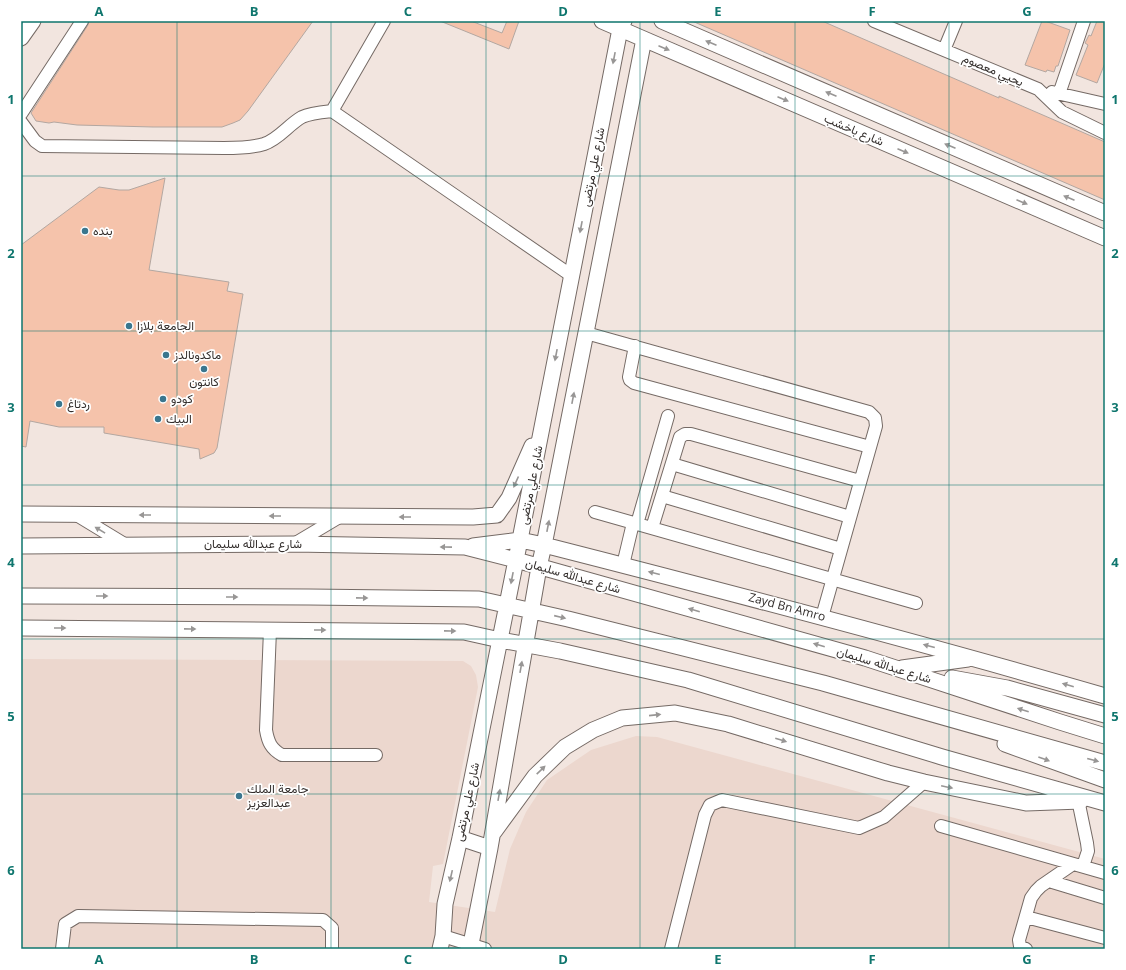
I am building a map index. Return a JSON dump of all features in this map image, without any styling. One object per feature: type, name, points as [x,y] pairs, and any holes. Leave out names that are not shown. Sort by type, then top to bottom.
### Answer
[{"type":"main road","points":[[21,38],[33,21]]},
{"type":"main road","name":"شارع باخشب","points":[[602,21],[622,25],[644,39],[1105,238]]},
{"type":"main road","name":"شارع باخشب","points":[[662,21],[1105,213]]},
{"type":"main road","name":"شارع علي مرتضى","points":[[439,944],[445,904],[460,838],[500,640],[622,25]]},
{"type":"main road","name":"شارع علي مرتضى","points":[[475,948],[491,841],[539,567],[644,39]]},
{"type":"main road","points":[[21,514],[473,517],[497,515],[509,498],[543,421]]},
{"type":"main road","name":"Zayd Bn Amro","points":[[465,547],[520,540],[544,545],[822,617],[974,658],[1105,696]]},
{"type":"main road","name":"شارع عبدالله سليمان","points":[[21,546],[294,544],[465,547],[516,560],[898,668],[1105,736]]},
{"type":"main road","points":[[21,596],[479,599],[823,683],[1105,763]]},
{"type":"main road","points":[[21,628],[464,632],[560,651],[688,680],[1077,798],[1100,802]]},
{"type":"main road","points":[[898,668],[974,658]]},
{"type":"main road","points":[[898,668],[1007,688],[1105,715]]},
{"type":"main road","points":[[889,702],[1082,773],[1105,780]]},
{"type":"main road","points":[[460,838],[491,841],[535,776],[565,747],[593,730],[622,718],[675,713],[728,724],[888,773],[924,782],[1026,803],[1077,798]]},
{"type":"street","points":[[21,114],[82,21]]},
{"type":"street","points":[[332,111],[384,21]]},
{"type":"street","name":"يحيي معصوم","points":[[874,21],[1038,89],[1062,112],[1105,133]]},
{"type":"street","points":[[944,50],[956,21]]},
{"type":"street","points":[[1059,94],[1084,21]]},
{"type":"street","points":[[1038,89],[1105,104]]},
{"type":"street","points":[[21,122],[34,141],[42,146],[242,148],[264,144],[303,117],[332,111],[572,276]]},
{"type":"street","points":[[586,333],[869,412],[875,418],[876,426],[822,617]]},
{"type":"street","points":[[635,346],[629,376],[630,380],[634,383],[870,447]]},
{"type":"street","points":[[623,565],[668,416]]},
{"type":"street","points":[[652,528],[680,437],[685,434],[691,434],[860,481]]},
{"type":"street","points":[[672,464],[850,517]]},
{"type":"street","points":[[662,496],[841,549]]},
{"type":"street","points":[[595,512],[916,603]]},
{"type":"street","points":[[75,514],[126,545]]},
{"type":"street","points":[[294,544],[341,516]]},
{"type":"street","points":[[270,630],[266,730],[268,741],[274,750],[282,754],[376,755]]},
{"type":"street","points":[[671,949],[705,815],[710,805],[722,800],[858,828],[884,818],[924,782]]},
{"type":"street","points":[[1026,949],[1020,946],[1019,940],[1031,898],[1041,886],[1078,865],[1088,851],[1077,798]]},
{"type":"street","points":[[941,826],[1105,873]]},
{"type":"street","points":[[1049,881],[1105,898]]},
{"type":"street","points":[[62,949],[65,924],[78,916],[323,920],[332,928],[332,949]]},
{"type":"street","points":[[1026,917],[1105,938]]},
{"type":"street","points":[[439,944],[475,948]]},
{"type":"shaded area","name":"جامعة الملك عبدالعزيز","points":[[21,659],[463,661],[471,666],[476,675],[478,687],[443,864],[433,866],[429,902],[495,912],[510,849],[526,812],[547,780],[591,750],[636,736],[657,737],[1105,859],[1105,949],[21,949]]},
{"type":"building","points":[[89,21],[313,21],[248,111],[240,120],[222,127],[77,125],[36,121],[31,113],[88,25]]},
{"type":"building","points":[[440,21],[471,21],[502,33],[507,21],[519,21],[509,49]]},
{"type":"building","points":[[692,21],[822,21],[999,98],[999,96],[1105,142],[1105,200]]},
{"type":"building","points":[[1042,21],[1070,30],[1058,66],[1056,66],[1054,72],[1047,70],[1046,72],[1025,65]]},
{"type":"building","points":[[1097,21],[1105,21],[1105,63],[1097,83],[1076,75],[1088,45],[1085,43],[1089,35],[1091,36]]},
{"type":"building","name":"الجامعة بلازا","points":[[165,178],[149,270],[229,282],[227,291],[243,294],[217,448],[214,453],[200,459],[199,449],[104,433],[104,427],[59,427],[30,421],[26,447],[21,446],[21,245],[99,187],[129,190]]},
{"type":"place","name":"بنده","points":[[85,231]]},
{"type":"place","name":"الجامعة بلازا","points":[[129,326]]},
{"type":"place","name":"ماكدونالدز","points":[[166,355]]},
{"type":"place","name":"كانتون","points":[[204,369]]},
{"type":"place","name":"كودو","points":[[163,399]]},
{"type":"place","name":"ردتاغ","points":[[59,404]]},
{"type":"place","name":"البيك","points":[[158,419]]},
{"type":"place","name":"جامعة الملك عبدالعزيز","points":[[239,796]]}]
